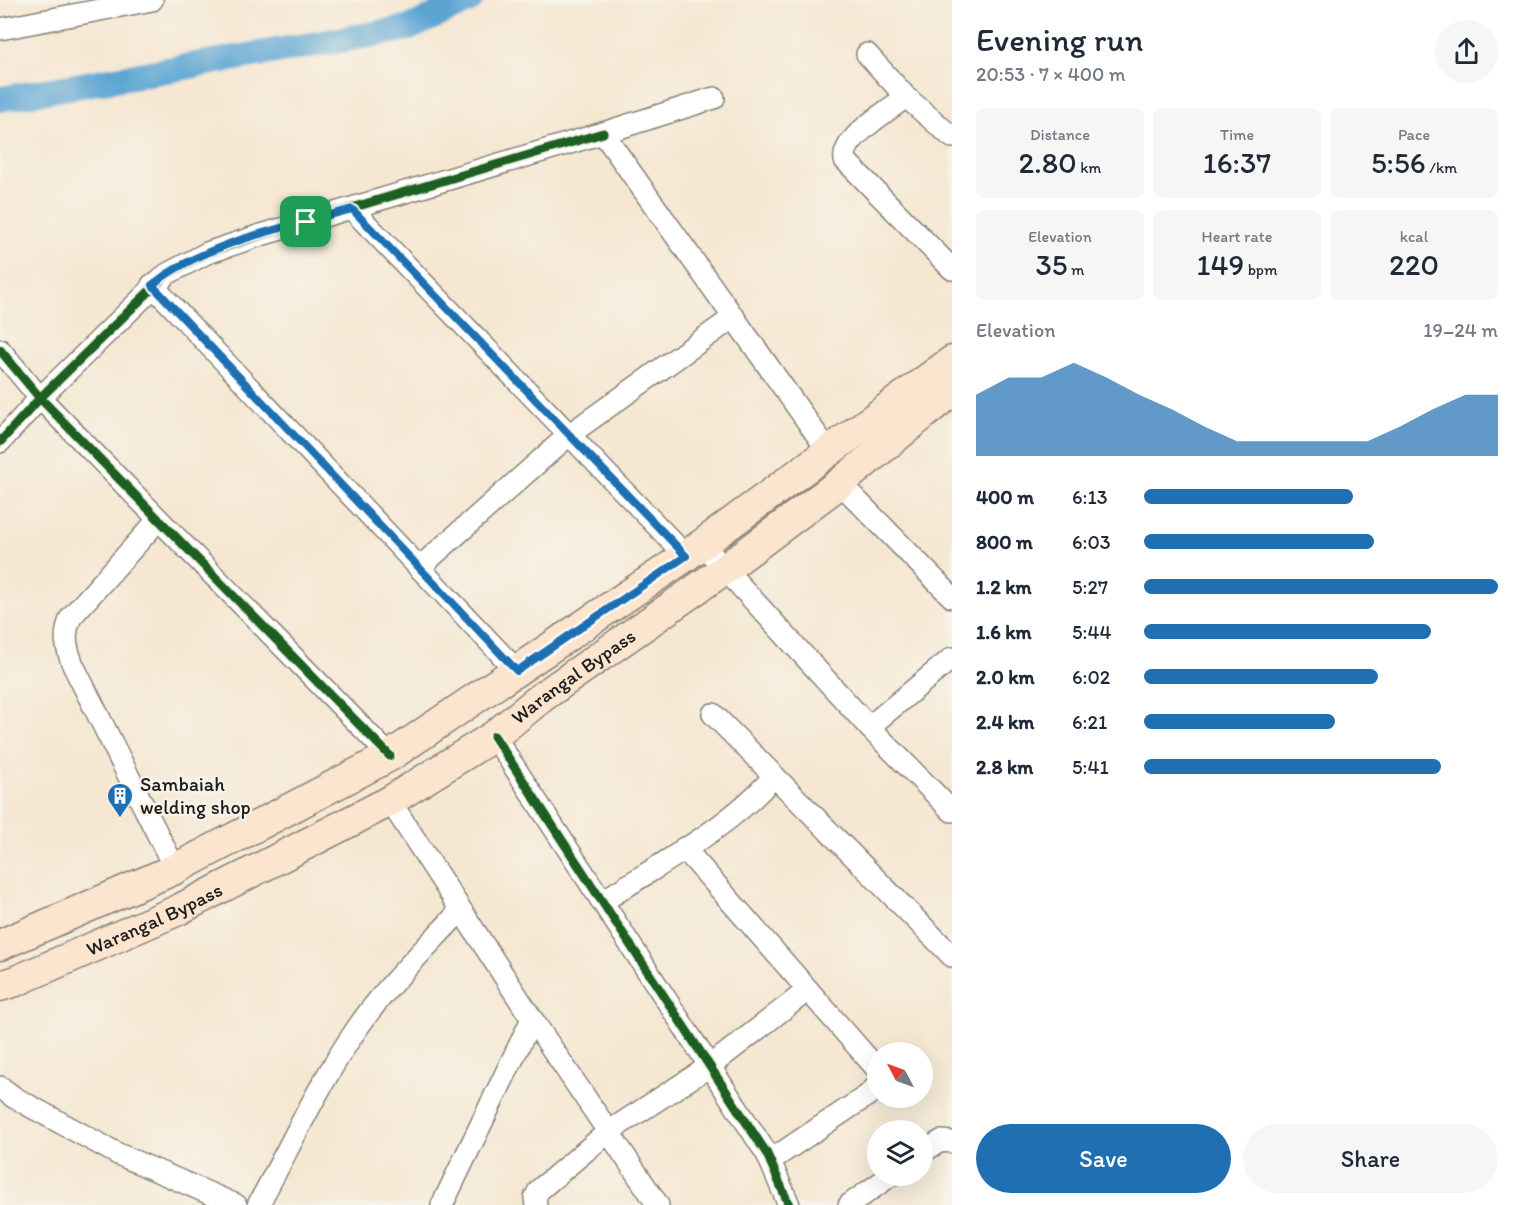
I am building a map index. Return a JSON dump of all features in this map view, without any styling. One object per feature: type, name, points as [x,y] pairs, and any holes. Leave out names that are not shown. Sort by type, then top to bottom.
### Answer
[{"type":"main road","points":[[0,945],[176,869],[390,756],[694,550],[952,361]]},
{"type":"main road","name":"Warangal Bypass","points":[[0,986],[176,911],[390,801],[494,736],[542,697],[725,569],[840,483],[952,391]]},
{"type":"street","points":[[0,29],[152,0]]},
{"type":"street","points":[[867,54],[906,97],[952,137]]},
{"type":"street","points":[[906,97],[852,139],[844,153],[845,160],[952,269]]},
{"type":"street","points":[[0,442],[40,398],[152,285],[167,274],[207,253],[714,98]]},
{"type":"street","points":[[603,133],[830,452]]},
{"type":"street","points":[[352,209],[570,434],[694,550],[725,569],[869,727],[952,811]]},
{"type":"street","points":[[152,285],[517,671]]},
{"type":"street","points":[[420,568],[570,434],[734,317]]},
{"type":"street","points":[[0,350],[40,398],[390,756]]},
{"type":"street","points":[[840,483],[952,597]]},
{"type":"street","points":[[158,520],[71,617],[65,630],[66,648],[73,665],[176,869]]},
{"type":"street","points":[[869,727],[952,658]]},
{"type":"street","points":[[713,714],[772,777],[952,956]]},
{"type":"street","points":[[494,736],[771,1160],[789,1205]]},
{"type":"street","points":[[602,902],[744,805],[772,777]]},
{"type":"street","points":[[390,801],[532,1019],[658,1205]]},
{"type":"street","points":[[684,848],[867,1057]]},
{"type":"street","points":[[258,1205],[336,1060],[357,1028],[384,993],[461,910]]},
{"type":"street","points":[[536,1205],[535,1198],[539,1190],[608,1132],[710,1066],[808,990]]},
{"type":"street","points":[[442,1205],[532,1019]]},
{"type":"street","points":[[0,1086],[15,1098],[118,1154],[236,1205]]},
{"type":"street","points":[[771,1160],[867,1096]]},
{"type":"street","points":[[933,1146],[941,1141],[952,1142]]},
{"type":"street","points":[[849,1205],[876,1186]]},
{"type":"waterway","points":[[0,99],[409,28],[470,0]]},
{"type":"cycle path","points":[[0,442],[40,398],[167,274],[207,253],[603,133]]},
{"type":"cycle path","points":[[0,350],[40,398],[390,756]]},
{"type":"cycle path","points":[[494,736],[767,1154],[789,1205]]},
{"type":"place","name":"Sambaiah welding shop","points":[[120,819]]},
{"type":"route","points":[[352,209],[686,556],[517,671],[152,285],[182,265],[207,253],[306,222],[352,209]]}]
